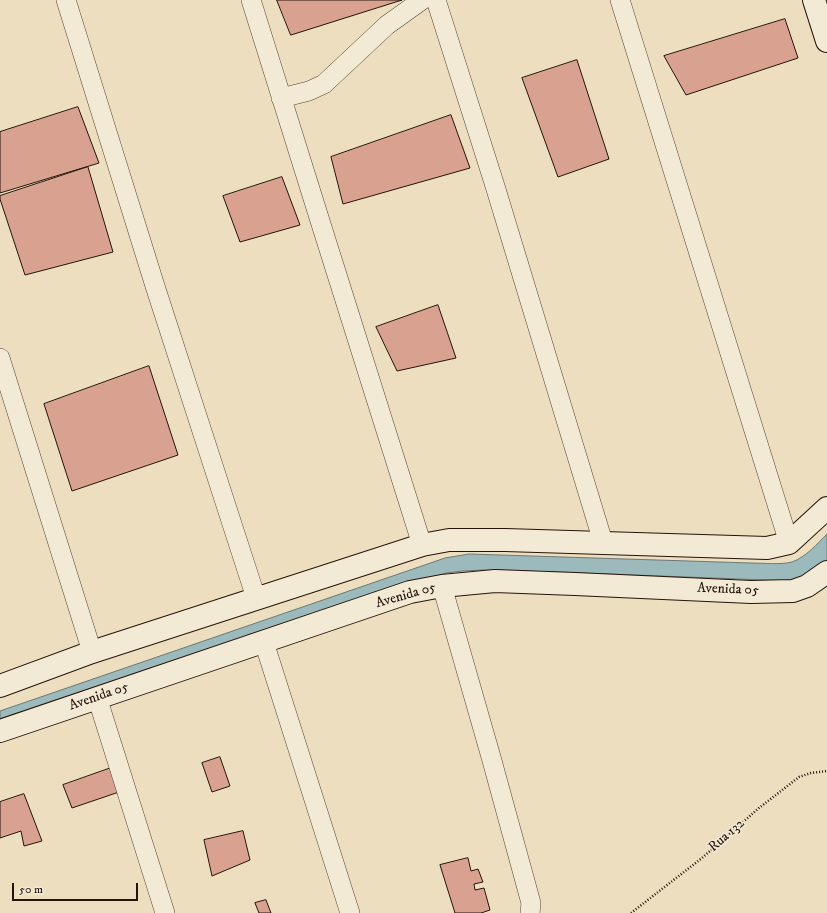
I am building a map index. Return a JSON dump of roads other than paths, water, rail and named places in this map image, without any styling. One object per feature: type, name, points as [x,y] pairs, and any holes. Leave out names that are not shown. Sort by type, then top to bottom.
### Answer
[{"type":"main road","points":[[814,0],[827,41]]},
{"type":"main road","points":[[0,686],[92,652],[422,545],[449,540],[603,542],[706,547],[767,548],[789,543],[827,508]]},
{"type":"main road","name":"Avenida 05","points":[[0,731],[410,592],[442,586],[495,582],[751,592],[793,591],[807,586],[827,572]]},
{"type":"street","points":[[66,0],[155,286],[256,598]]},
{"type":"street","points":[[251,0],[422,545]]},
{"type":"street","points":[[281,98],[309,91],[324,84],[387,25],[422,0]]},
{"type":"street","points":[[436,0],[603,542]]},
{"type":"street","points":[[620,0],[789,543]]},
{"type":"street","points":[[0,358],[92,652]]},
{"type":"street","points":[[442,586],[531,903],[530,913]]},
{"type":"street","points":[[264,642],[350,913]]},
{"type":"street","points":[[97,697],[165,913]]},
{"type":"water","points":[[827,534],[827,561],[809,577],[791,581],[482,570],[446,573],[136,678],[0,726],[0,711],[445,558],[469,554],[782,563],[792,562],[802,557]]}]
